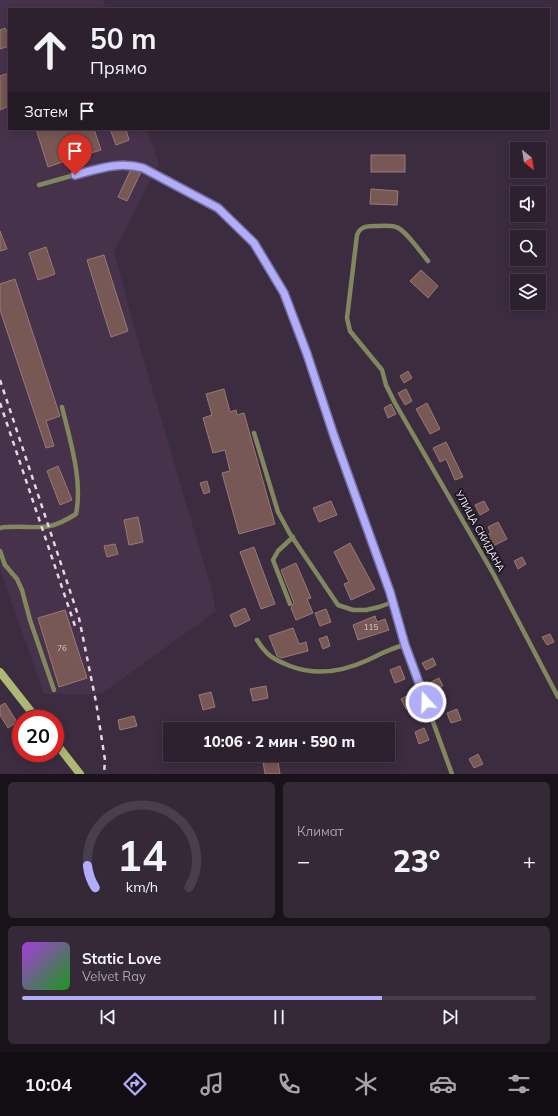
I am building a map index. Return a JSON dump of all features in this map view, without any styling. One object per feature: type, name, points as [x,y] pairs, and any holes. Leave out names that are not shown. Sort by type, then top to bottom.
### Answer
[{"type":"street","points":[[0,672],[30,710]]},
{"type":"street","points":[[64,754],[80,774]]},
{"type":"lane","points":[[39,185],[103,167],[120,164],[134,165],[154,172],[218,208],[254,243],[284,293],[307,354],[334,436],[393,602],[405,645],[452,774]]},
{"type":"lane","name":"УЛИЦА СКИДАНА","points":[[428,261],[404,232],[397,227],[363,227],[359,230],[357,235],[346,318],[350,331],[382,370],[386,385],[395,403],[494,575],[558,697]]},
{"type":"lane","points":[[0,528],[14,526],[49,526],[66,520],[76,514],[79,502],[74,458],[62,407]]},
{"type":"lane","points":[[254,433],[278,512],[292,537],[338,605],[353,610],[366,610],[393,602]]},
{"type":"lane","points":[[290,604],[273,560],[278,551],[292,537]]},
{"type":"lane","points":[[0,551],[5,565],[17,579],[22,590],[30,620],[54,690]]},
{"type":"lane","points":[[257,640],[262,648],[273,659],[299,670],[321,672],[335,672],[367,660],[395,647],[405,645]]},
{"type":"shaded area","points":[[0,0],[103,0],[106,8],[8,8],[8,130],[147,130],[159,164],[114,251],[136,334],[210,584],[216,611],[101,694],[44,694],[0,569]]},
{"type":"building","points":[[5,28],[8,32],[8,46],[0,49],[0,30]]},
{"type":"building","points":[[8,73],[8,106],[0,110],[0,76]]},
{"type":"building","points":[[36,130],[94,130],[101,150],[81,156],[76,139],[63,144],[68,160],[48,167]]},
{"type":"building","points":[[110,130],[126,130],[129,140],[116,145]]},
{"type":"building","points":[[371,155],[405,155],[405,172],[371,172]]},
{"type":"building","points":[[131,169],[141,172],[127,201],[118,197]]},
{"type":"building","points":[[371,189],[398,191],[397,205],[370,204]]},
{"type":"building","points":[[0,231],[7,249],[0,251]]},
{"type":"building","points":[[46,247],[55,274],[38,280],[29,253]]},
{"type":"building","points":[[104,255],[128,331],[111,337],[87,260]]},
{"type":"building","points":[[421,270],[438,286],[428,298],[410,281]]},
{"type":"building","points":[[15,279],[60,416],[46,421],[54,446],[46,448],[0,310],[0,284]]},
{"type":"building","points":[[408,371],[412,378],[404,383],[400,376]]},
{"type":"building","points":[[224,389],[230,412],[236,410],[237,415],[244,413],[275,524],[239,534],[222,473],[230,471],[225,450],[213,453],[203,418],[212,415],[206,394]]},
{"type":"building","points":[[406,389],[412,401],[405,405],[398,393]]},
{"type":"building","points":[[427,403],[440,429],[430,434],[416,409]]},
{"type":"building","points":[[391,404],[396,414],[388,418],[384,408]]},
{"type":"building","points":[[446,442],[463,477],[455,480],[446,459],[440,462],[433,448]]},
{"type":"building","points":[[58,466],[72,500],[60,505],[47,471]]},
{"type":"building","points":[[207,481],[210,492],[204,494],[200,483]]},
{"type":"building","points":[[331,501],[337,515],[319,522],[313,508]]},
{"type":"building","points":[[484,501],[489,510],[480,515],[475,505]]},
{"type":"building","points":[[138,517],[143,542],[129,545],[124,520]]},
{"type":"building","points":[[498,522],[507,539],[489,548],[483,537],[491,533],[488,527]]},
{"type":"building","points":[[350,543],[375,589],[351,600],[344,584],[349,582],[334,552]]},
{"type":"building","points":[[115,544],[118,554],[107,557],[104,546]]},
{"type":"building","points":[[254,547],[275,604],[261,609],[240,552]]},
{"type":"building","points":[[522,557],[526,564],[518,569],[514,561]]},
{"type":"building","points":[[296,563],[311,598],[307,599],[313,613],[296,620],[291,608],[294,603],[281,570]]},
{"type":"building","points":[[245,608],[250,620],[235,627],[230,615]]},
{"type":"building","points":[[326,609],[331,622],[320,626],[315,613]]},
{"type":"building","points":[[65,610],[87,678],[59,687],[38,618]]},
{"type":"building","points":[[375,616],[377,622],[385,619],[389,630],[358,640],[353,625]]},
{"type":"building","points":[[293,628],[299,644],[306,642],[308,651],[281,658],[277,656],[269,636]]},
{"type":"building","points":[[550,634],[554,642],[547,645],[542,637]]},
{"type":"building","points":[[327,636],[330,646],[323,649],[319,639]]},
{"type":"building","points":[[433,658],[436,665],[426,670],[422,663]]},
{"type":"building","points":[[400,666],[405,679],[395,683],[390,670]]},
{"type":"building","points":[[439,678],[443,686],[434,690],[431,682]]},
{"type":"building","points":[[266,686],[268,698],[253,701],[250,689]]},
{"type":"building","points":[[211,692],[215,707],[203,710],[199,695]]},
{"type":"building","points":[[410,694],[415,704],[406,709],[401,699]]},
{"type":"building","points":[[5,703],[12,714],[12,725],[8,728],[0,715],[0,706]]},
{"type":"building","points":[[457,709],[461,720],[451,723],[447,713]]},
{"type":"building","points":[[134,716],[137,726],[120,730],[118,720]]},
{"type":"building","points":[[424,728],[429,740],[419,744],[415,732]]},
{"type":"building","points":[[478,754],[483,764],[474,768],[469,759]]},
{"type":"building","points":[[263,762],[278,762],[280,774],[265,774]]},
{"type":"railway","points":[[0,380],[79,618],[96,702],[105,760],[104,774]]},
{"type":"railway","points":[[0,403],[76,629]]},
{"type":"route","points":[[75,175],[120,164],[134,165],[154,172],[218,208],[254,243],[284,293],[307,354],[334,436],[393,602],[405,645],[426,702]]}]
